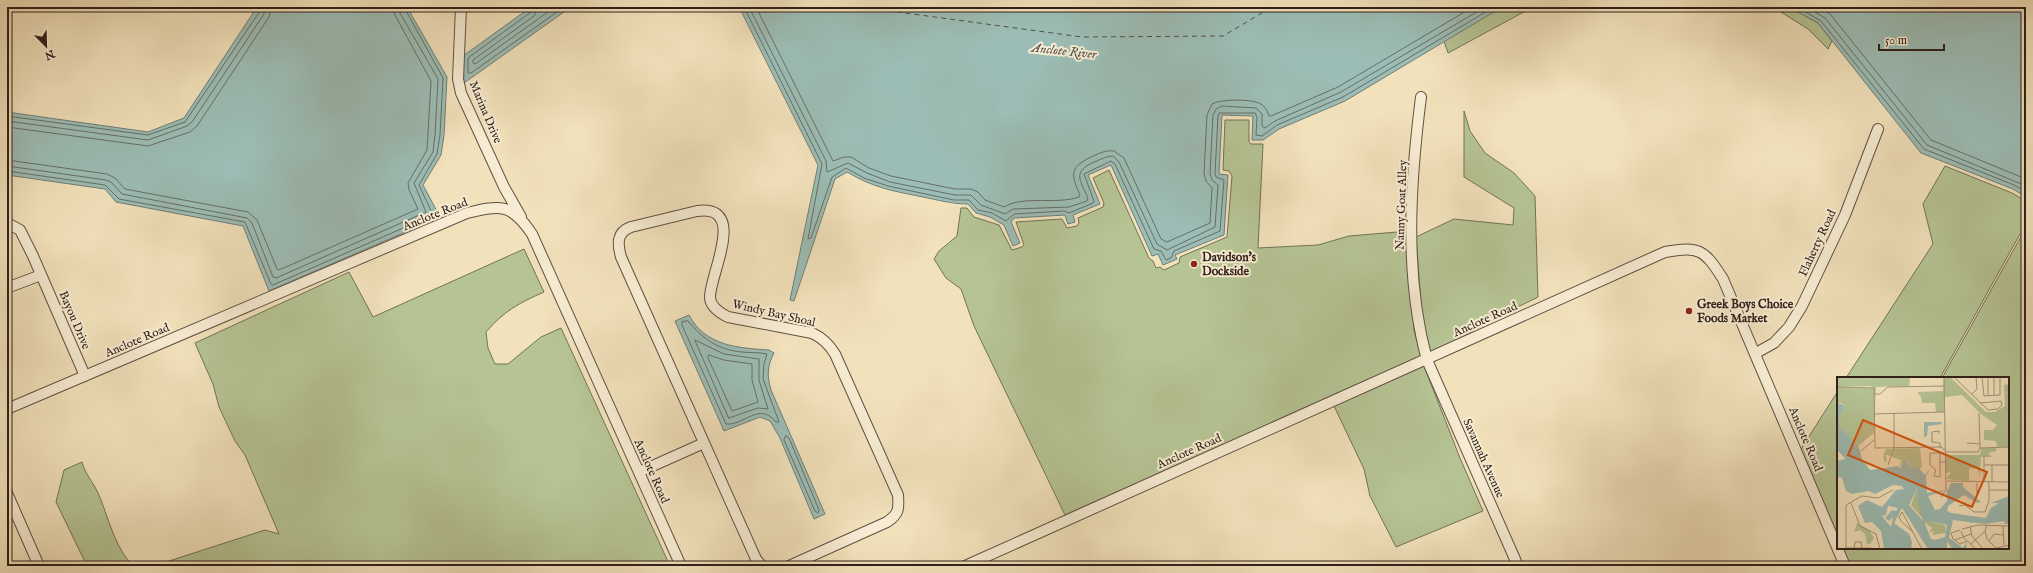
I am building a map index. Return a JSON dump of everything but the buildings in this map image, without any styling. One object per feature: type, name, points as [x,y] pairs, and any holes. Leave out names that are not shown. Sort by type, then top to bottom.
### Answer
[{"type":"street","name":"Marina Drive","points":[[461,7],[458,79],[461,93],[504,186],[522,219]]},
{"type":"street","name":"Nanny Goat Alley","points":[[1421,97],[1417,131],[1411,238],[1419,330],[1427,360]]},
{"type":"street","name":"Flaherty Road","points":[[1756,353],[1774,343],[1789,327],[1802,306],[1845,215],[1878,129]]},
{"type":"street","name":"Anclote Road","points":[[7,409],[467,213],[495,207],[509,210],[522,219],[532,234],[681,566]]},
{"type":"street","name":"Windy Bay Shoal","points":[[762,566],[756,559],[621,257],[618,241],[624,230],[631,227],[704,210],[715,214],[722,221],[725,232],[710,297],[717,311],[728,317],[812,333],[822,338],[831,346],[898,494],[898,508],[896,516],[888,522],[789,566]]},
{"type":"street","name":"Bayou Drive","points":[[7,223],[20,230],[85,376]]},
{"type":"street","name":"Anclote Road","points":[[965,566],[1665,252],[1686,248],[1701,251],[1717,268],[1723,279],[1756,353],[1837,547]]},
{"type":"street","points":[[7,283],[12,286],[41,275]]},
{"type":"street","name":"Savannah Avenue","points":[[1427,360],[1518,566]]},
{"type":"street","points":[[638,472],[704,443]]},
{"type":"street","points":[[7,493],[39,566]]},
{"type":"street","name":"Anclote Road","points":[[1838,549],[1845,566]]},
{"type":"green space","points":[[1502,7],[1533,7],[1448,53],[1444,41]]},
{"type":"green space","points":[[1773,7],[1789,7],[1818,23],[1832,41],[1828,49],[1808,29]]},
{"type":"green space","points":[[1464,111],[1470,131],[1485,153],[1514,173],[1535,196],[1538,297],[1429,353],[1423,330],[1416,237],[1454,219],[1513,225],[1514,208],[1464,177]]},
{"type":"green space","points":[[1225,120],[1249,120],[1249,142],[1251,144],[1263,144],[1258,248],[1318,245],[1349,236],[1397,232],[1407,234],[1414,330],[1421,356],[1065,515],[974,326],[961,289],[946,278],[934,259],[939,251],[957,236],[961,208],[967,208],[974,217],[999,225],[1012,250],[1024,245],[1016,222],[1062,219],[1067,228],[1077,226],[1079,223],[1078,218],[1103,207],[1104,203],[1093,178],[1109,170],[1149,258],[1153,261],[1156,268],[1160,267],[1164,270],[1179,263],[1180,257],[1227,237],[1232,176],[1229,171],[1223,170]]},
{"type":"green space","points":[[1945,166],[2012,193],[2026,201],[2026,566],[1850,566],[1842,549],[2009,549],[2009,377],[1943,377],[2023,233],[2020,234],[1941,377],[1847,377],[1933,244],[1923,204]]},
{"type":"green space","points":[[524,249],[544,292],[512,308],[499,318],[486,332],[488,348],[495,364],[508,364],[541,337],[561,328],[670,566],[165,566],[166,562],[265,530],[279,534],[245,455],[235,441],[219,407],[213,384],[195,343],[349,272],[373,317]]},
{"type":"green space","points":[[1424,366],[1460,458],[1483,511],[1396,547],[1370,496],[1364,469],[1334,406]]},
{"type":"green space","points":[[1837,393],[1837,536],[1801,449]]},
{"type":"green space","points":[[82,462],[98,493],[117,542],[127,559],[134,566],[87,566],[56,502],[64,470]]},
{"type":"water","points":[[257,7],[407,7],[447,77],[444,135],[441,155],[423,185],[440,217],[269,291],[243,226],[116,202],[105,189],[7,175],[7,112],[148,132],[184,118]]},
{"type":"water","points":[[531,7],[571,7],[464,83],[463,56]]},
{"type":"water","name":"Anclote River","points":[[739,7],[1502,7],[1345,101],[1279,129],[1263,140],[1252,140],[1253,116],[1222,115],[1219,174],[1228,175],[1224,235],[1175,255],[1177,259],[1163,265],[1158,254],[1152,256],[1111,165],[1088,175],[1100,204],[1073,215],[1075,222],[1068,224],[1065,215],[1014,218],[1011,222],[1020,243],[1013,246],[1004,225],[990,217],[976,213],[968,204],[945,202],[893,191],[866,182],[847,172],[835,179],[794,301],[790,300],[818,165]]},
{"type":"water","points":[[1789,7],[2026,7],[2026,197],[2013,189],[1921,153],[1818,23]]},
{"type":"water","points":[[689,315],[704,333],[713,339],[734,346],[769,350],[774,353],[768,371],[771,390],[825,514],[814,519],[780,438],[770,421],[760,417],[724,431],[675,321]]},
{"type":"ferry route","points":[[861,7],[1082,37],[1223,36],[1272,7]]},
{"type":"place","name":"Davidson's Dockside","points":[[1194,264]]},
{"type":"place","name":"Greek Boys Choice Foods Market","points":[[1689,311]]}]
